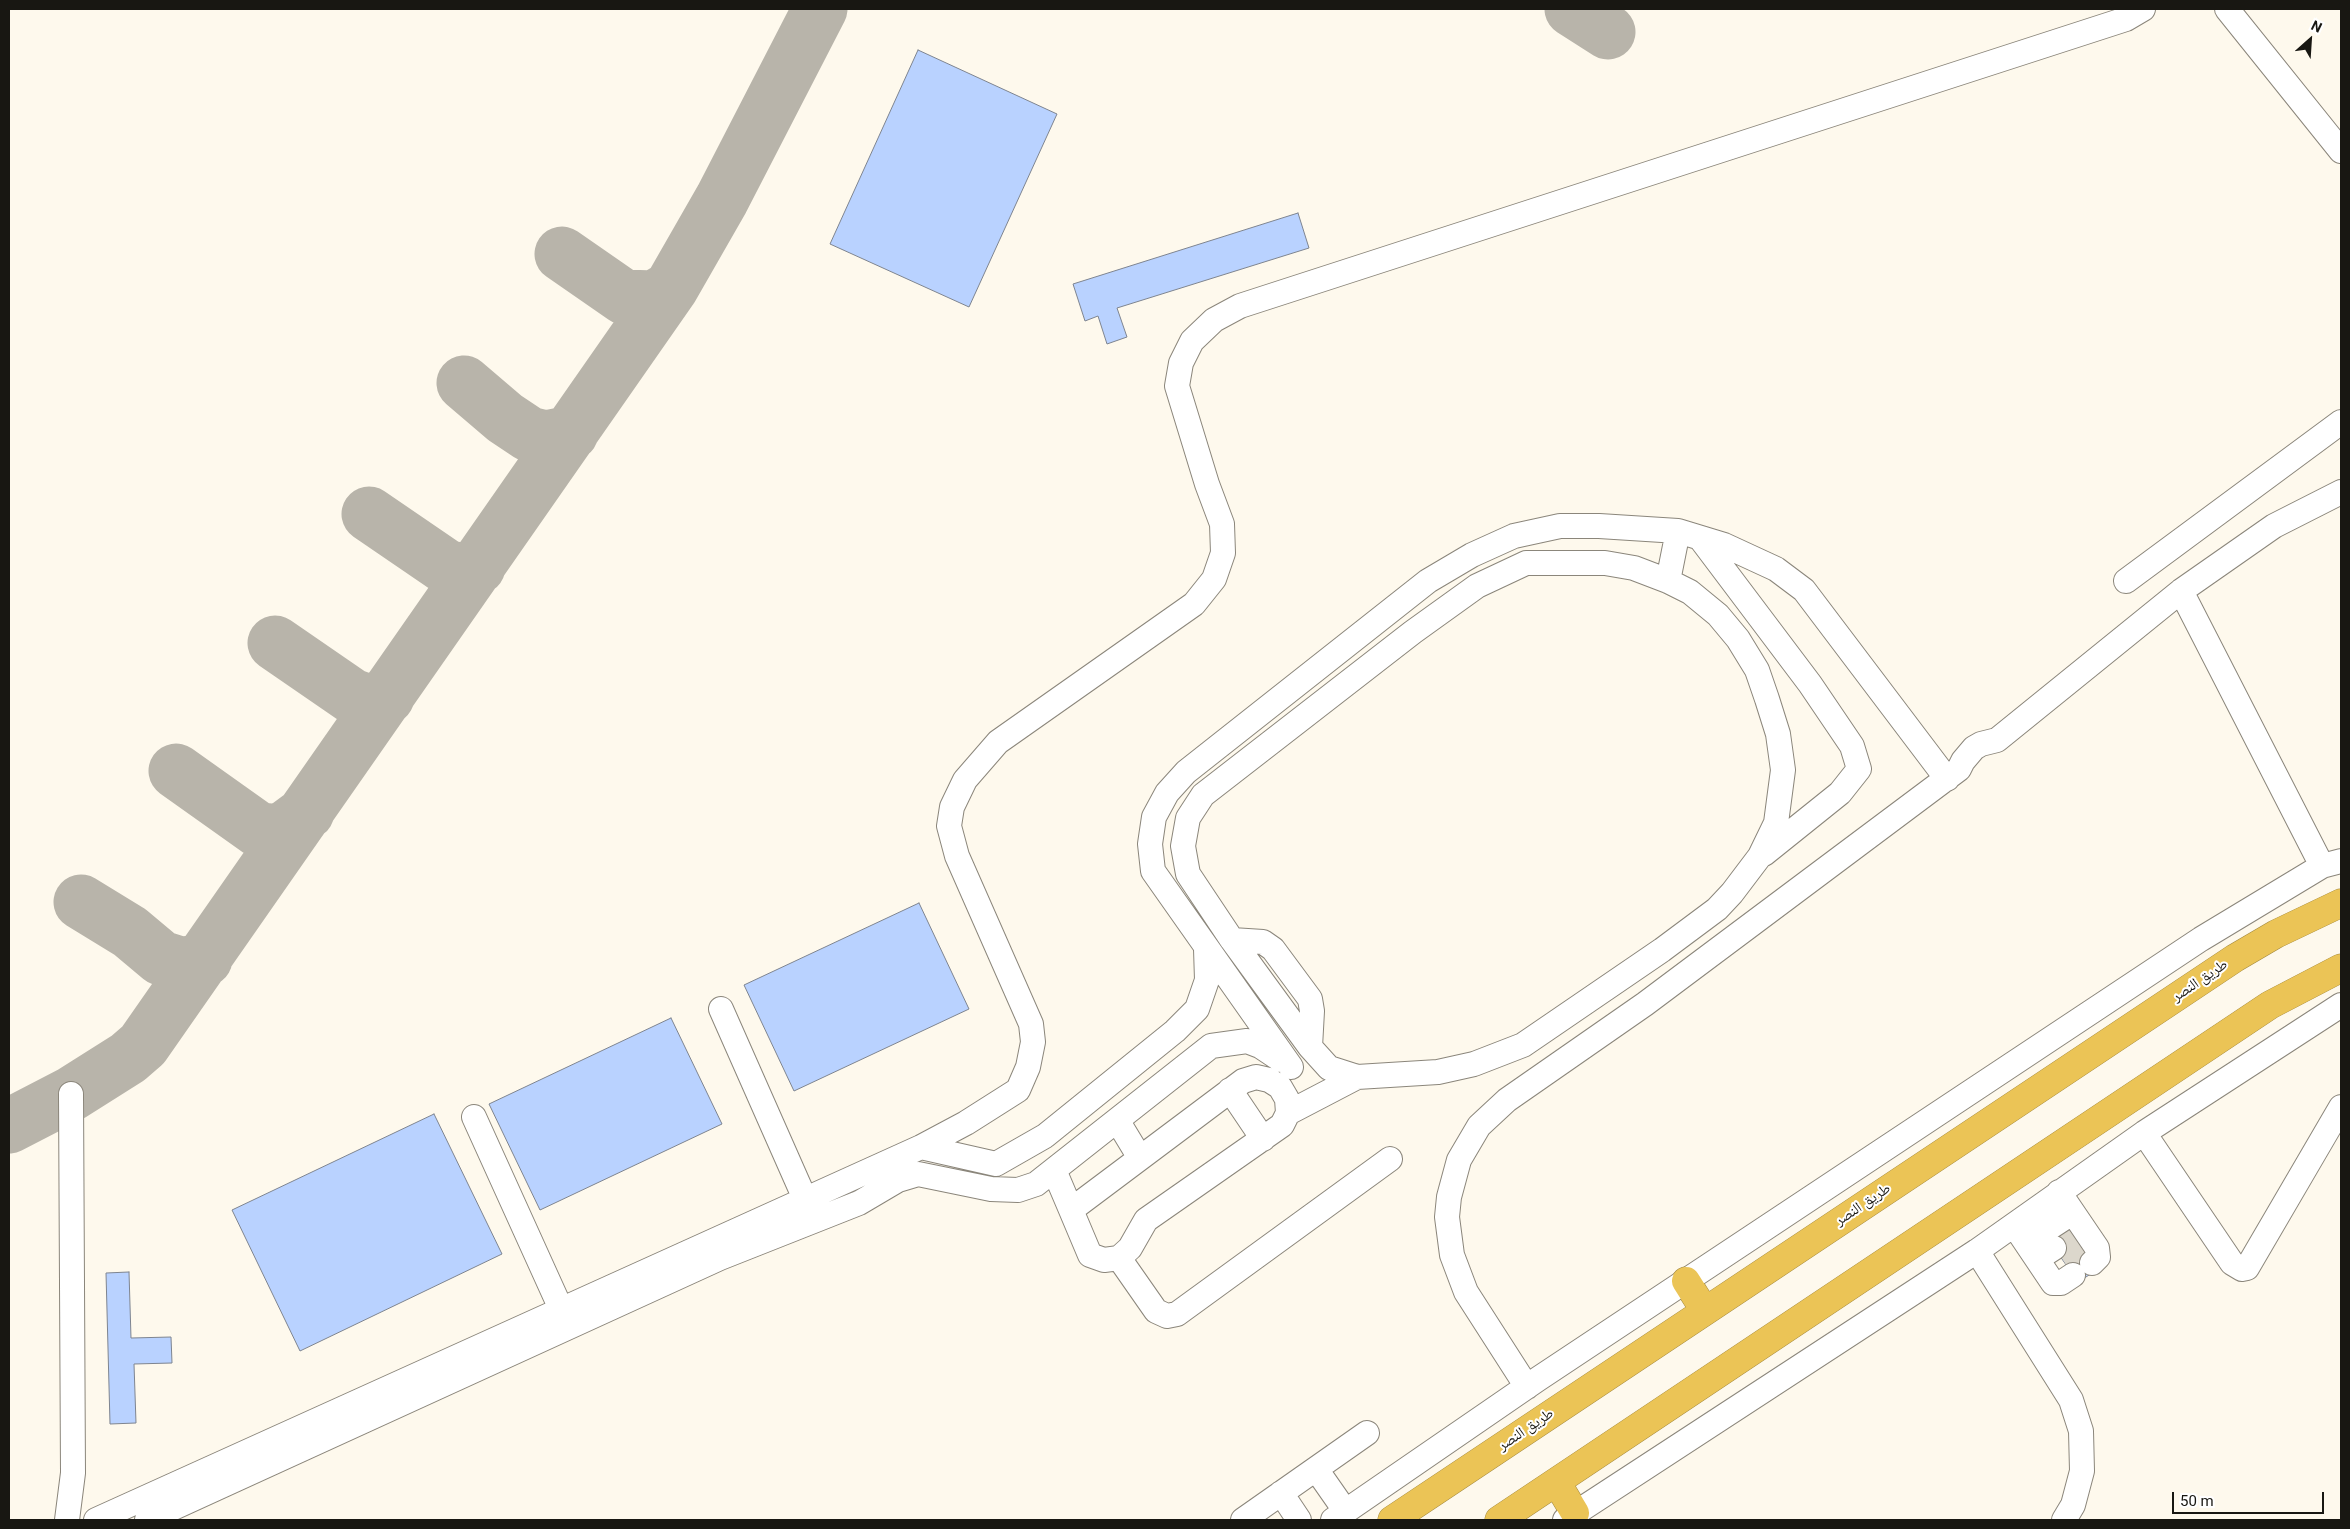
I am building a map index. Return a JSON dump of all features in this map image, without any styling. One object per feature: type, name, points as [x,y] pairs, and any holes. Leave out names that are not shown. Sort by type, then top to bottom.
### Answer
[{"type":"highway","name":"طريق النصر","points":[[1392,1520],[2235,958],[2276,934],[2341,903]]},
{"type":"highway","points":[[1499,1520],[2270,1005],[2341,968]]},
{"type":"highway","points":[[1686,1281],[1705,1311]]},
{"type":"highway","points":[[1557,1483],[1570,1517]]},
{"type":"street","points":[[96,1520],[921,1147],[966,1123],[1018,1090],[1028,1067],[1034,1042],[1031,1024],[957,856],[949,826],[952,807],[965,780],[998,742],[1194,604],[1214,579],[1223,553],[1222,524],[1207,484],[1177,386],[1181,363],[1192,341],[1214,320],[1240,306],[2126,18],[2143,9]]},
{"type":"street","points":[[2227,9],[2341,151]]},
{"type":"street","points":[[2126,581],[2341,422]]},
{"type":"street","points":[[1527,1387],[1466,1292],[1452,1255],[1448,1236],[1449,1197],[1459,1160],[1479,1126],[1507,1100],[1646,1004],[1953,774],[1974,748],[1997,740],[2181,591],[2274,526],[2341,492]]},
{"type":"street","points":[[1291,1067],[1206,949],[1153,871],[1150,844],[1154,816],[1167,793],[1186,772],[1298,682],[1428,581],[1472,555],[1514,536],[1560,526],[1599,526],[1689,534],[1724,545],[1750,545],[1764,548],[1782,558],[1810,579],[1953,774]]},
{"type":"street","points":[[1668,580],[1689,534]]},
{"type":"street","points":[[1689,534],[1810,684],[1852,746],[1859,769],[1840,793],[1760,856]]},
{"type":"street","points":[[1514,536],[1526,563]]},
{"type":"street","points":[[1288,1113],[1357,1078],[1438,1072],[1474,1064],[1523,1045],[1662,950],[1717,908],[1732,894],[1760,856],[1776,823],[1783,770],[1778,734],[1757,670],[1738,639],[1718,615],[1690,592],[1668,580],[1634,568],[1605,563],[1526,563],[1477,586],[1412,632],[1203,795],[1188,818],[1183,846],[1188,874],[1232,940],[1312,1051],[1329,1068],[1357,1078]]},
{"type":"street","points":[[1316,1470],[1339,1516],[1527,1387],[2201,939],[2332,863],[2181,591]]},
{"type":"street","points":[[1298,682],[1317,707]]},
{"type":"street","points":[[1186,918],[1208,904]]},
{"type":"street","points":[[921,1147],[996,1164],[1044,1136],[1175,1031],[1197,1009],[1207,980],[1206,949]]},
{"type":"street","points":[[721,1008],[805,1199]]},
{"type":"street","points":[[2059,1192],[2144,1133],[2337,1013]]},
{"type":"street","points":[[147,1520],[720,1258],[858,1203],[898,1180],[918,1174],[991,1189],[1018,1190],[1036,1184],[1211,1046],[1247,1041],[1260,1046],[1291,1067]]},
{"type":"street","points":[[1269,1080],[1291,1067],[1312,1051]]},
{"type":"street","points":[[1054,1170],[1090,1255],[1104,1260],[1118,1258],[1130,1248],[1146,1220],[1282,1125],[1288,1113],[1287,1099],[1280,1087],[1269,1080],[1256,1077],[1243,1081],[1071,1210]]},
{"type":"street","points":[[1230,1090],[1263,1139]]},
{"type":"street","points":[[67,1520],[73,1474],[71,1094]]},
{"type":"street","points":[[2144,1133],[2232,1263],[2242,1269],[2247,1268],[2341,1107]]},
{"type":"street","points":[[474,1117],[561,1309]]},
{"type":"street","points":[[1117,1120],[1140,1158]]},
{"type":"street","points":[[1118,1258],[1156,1311],[1167,1316],[1177,1314],[1390,1159]]},
{"type":"street","points":[[2059,1192],[2062,1248]]},
{"type":"street","points":[[2059,1192],[2062,1248]]},
{"type":"street","points":[[1570,1517],[1977,1251],[2062,1248]]},
{"type":"street","points":[[1977,1251],[2071,1400],[2081,1431],[2082,1471],[2073,1505],[2064,1520]]},
{"type":"street","points":[[1243,1520],[1367,1433]]},
{"type":"street","points":[[1282,1493],[1299,1520]]},
{"type":"building","points":[[918,50],[1057,114],[969,307],[830,244]]},
{"type":"building","points":[[1298,213],[1309,248],[1117,308],[1127,337],[1107,344],[1098,316],[1085,321],[1073,284]]},
{"type":"building","points":[[919,903],[969,1009],[794,1091],[744,985]]},
{"type":"building","points":[[671,1018],[722,1124],[540,1210],[489,1104]]},
{"type":"building","points":[[434,1114],[502,1254],[300,1351],[232,1210]]},
{"type":"building","points":[[2064,1223],[2097,1270],[2078,1282],[2046,1236]]},
{"type":"building","points":[[129,1272],[131,1338],[171,1337],[172,1363],[134,1364],[136,1423],[110,1424],[106,1273]]},
{"type":"taxiway","points":[[9,1126],[71,1094],[128,1058],[143,1045],[671,288],[722,199],[820,9]]},
{"type":"taxiway","points":[[1572,9],[1608,32]]},
{"type":"taxiway","points":[[562,254],[624,297],[654,298],[671,288]]},
{"type":"taxiway","points":[[464,383],[505,418],[529,434],[546,438],[571,433]]},
{"type":"taxiway","points":[[369,514],[448,568],[460,570],[478,567]]},
{"type":"taxiway","points":[[275,643],[352,696],[369,702],[387,697]]},
{"type":"taxiway","points":[[176,771],[259,830],[280,832],[307,812]]},
{"type":"taxiway","points":[[81,902],[130,932],[161,958],[183,965],[205,959]]},
{"type":"tunnel","points":[[2054,1248],[2073,1235]]},
{"type":"tunnel","points":[[2065,1263],[2084,1251]]}]
